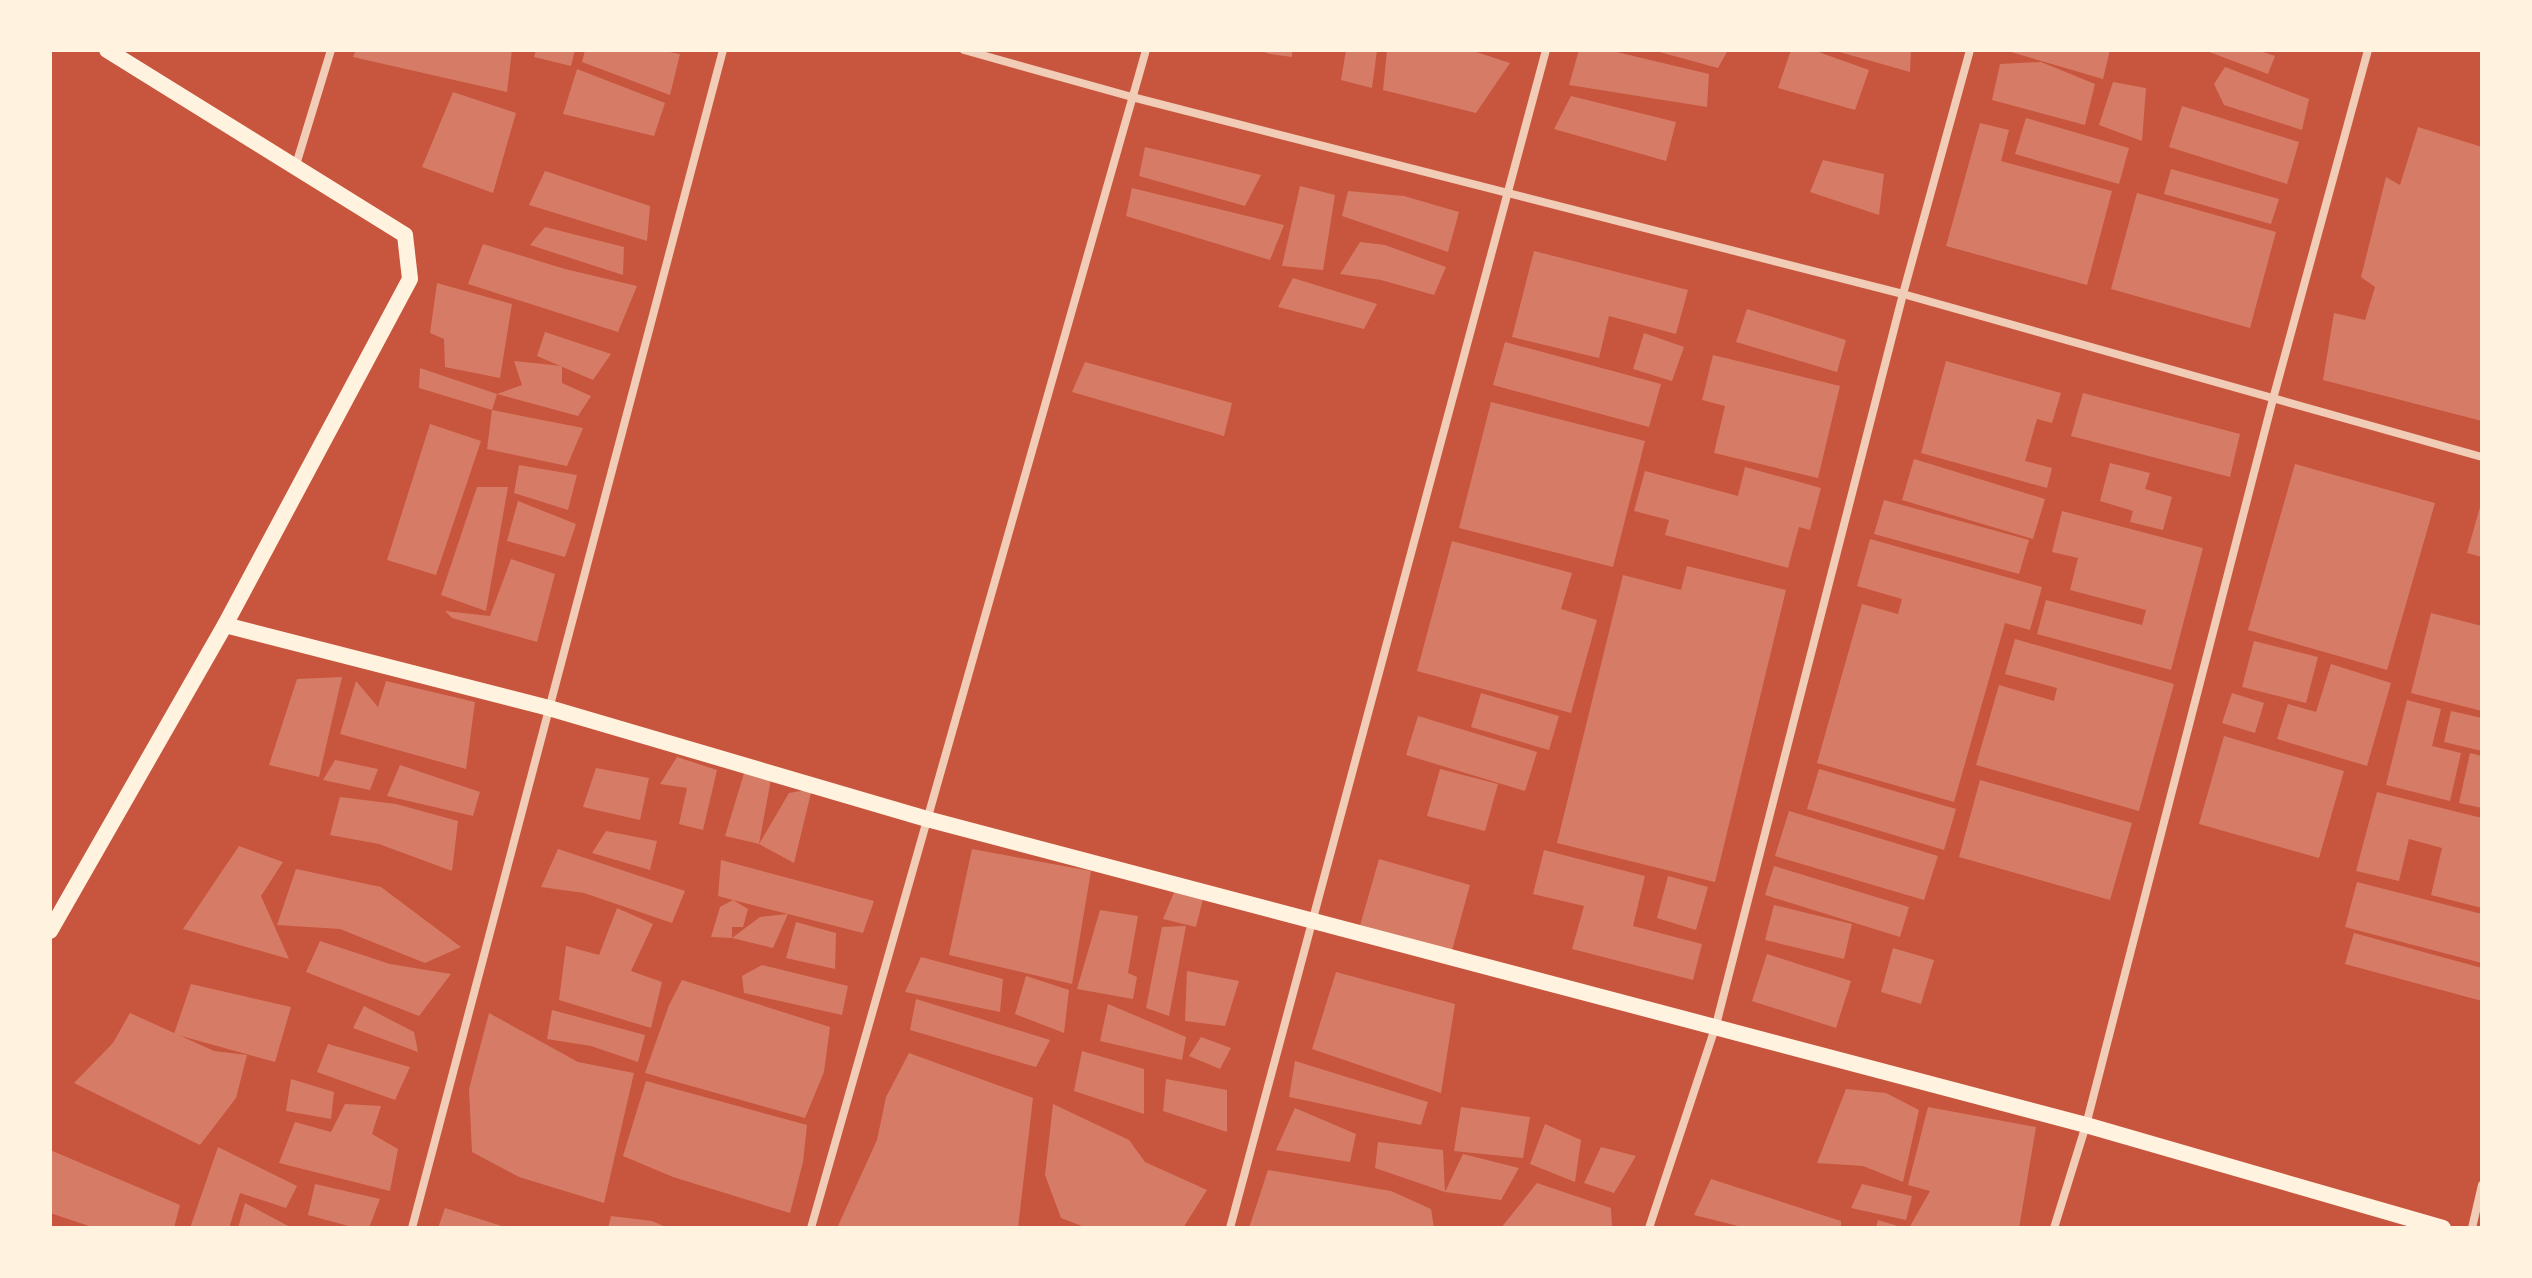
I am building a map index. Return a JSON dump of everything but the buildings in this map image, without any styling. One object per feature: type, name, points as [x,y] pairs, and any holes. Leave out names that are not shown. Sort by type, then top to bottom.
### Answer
[{"type":"main road","points":[[50,931],[225,625],[410,279],[405,235],[107,50]]},
{"type":"main road","points":[[225,625],[549,708],[927,819],[2086,1125],[2443,1228]]},
{"type":"street","points":[[295,168],[331,50]]},
{"type":"street","points":[[412,1228],[723,50]]},
{"type":"street","points":[[964,50],[1132,97],[1903,294],[2482,457]]},
{"type":"street","points":[[811,1228],[1146,50]]},
{"type":"street","points":[[1230,1228],[1546,50]]},
{"type":"street","points":[[1649,1228],[1716,1025],[1903,294],[1970,50]]},
{"type":"street","points":[[2054,1228],[2086,1125],[2273,399],[2368,50]]},
{"type":"street","points":[[2472,1228],[2482,1185]]}]
